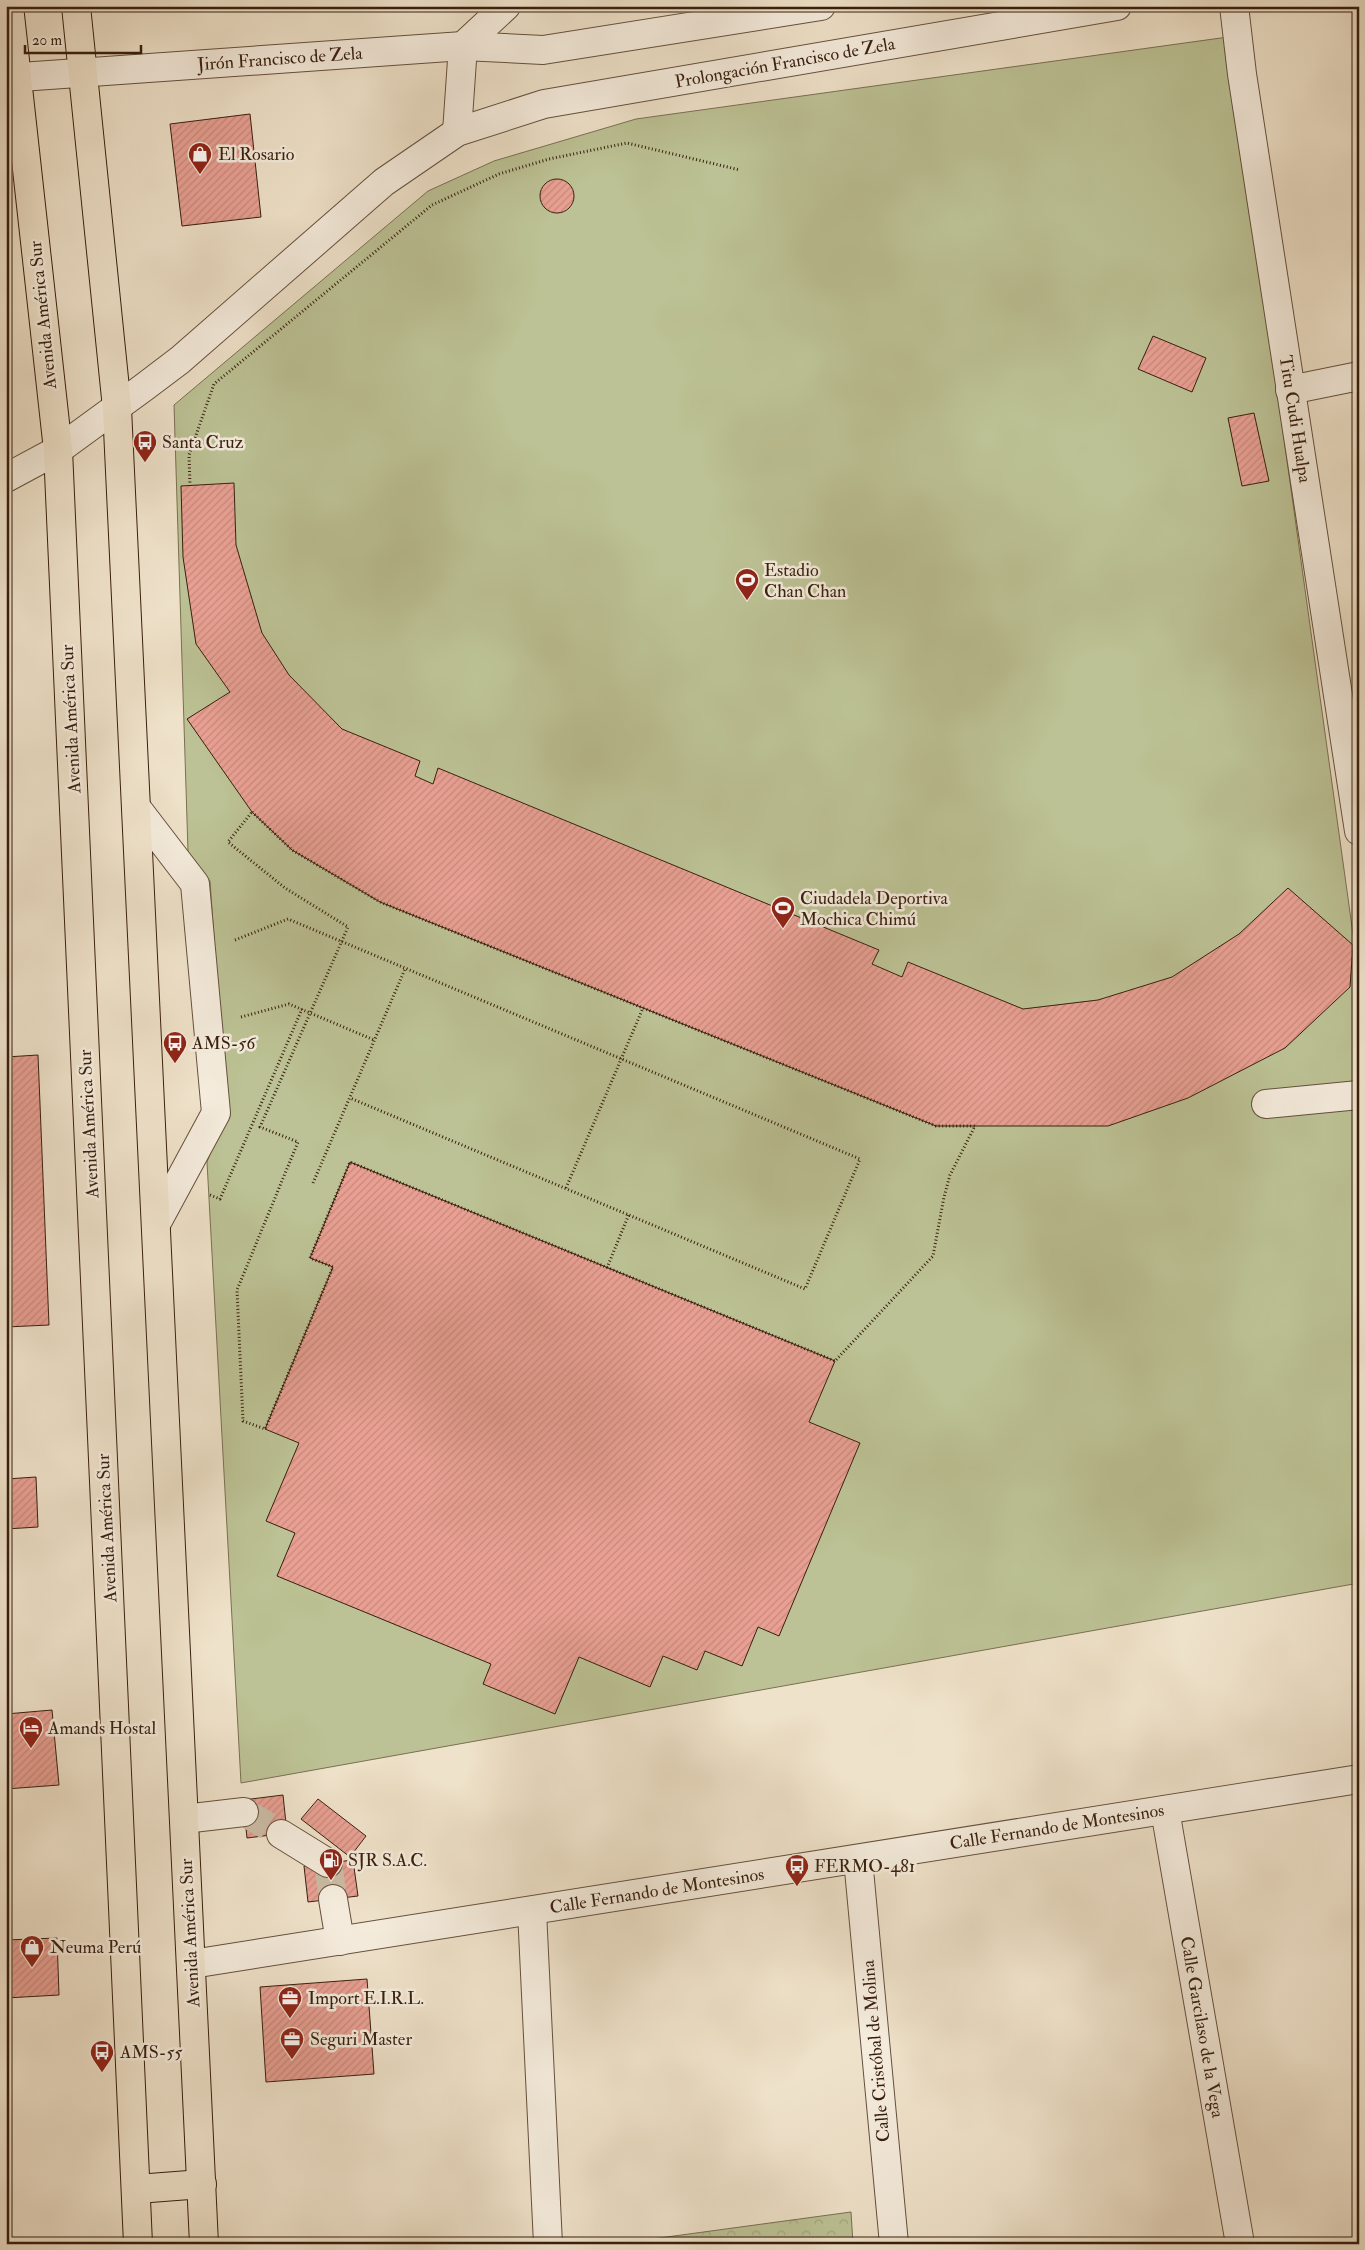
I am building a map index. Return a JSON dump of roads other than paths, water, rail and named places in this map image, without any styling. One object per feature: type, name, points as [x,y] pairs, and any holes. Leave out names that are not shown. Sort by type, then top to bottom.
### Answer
[{"type":"main road","name":"Avenida América Sur","points":[[9,6],[12,78],[58,450],[138,2244]]},
{"type":"main road","name":"Avenida América Sur","points":[[76,6],[117,408],[204,2244]]},
{"type":"main road","points":[[137,2189],[202,2184]]},
{"type":"street","points":[[6,478],[58,450],[180,360],[384,182],[457,132],[463,46],[506,6]]},
{"type":"street","points":[[463,46],[543,50],[821,6]]},
{"type":"street","name":"Prolongación Francisco de Zela","points":[[457,132],[544,104],[1117,6]]},
{"type":"street","name":"Titu Cudi Hualpa","points":[[1234,6],[1243,83],[1290,390],[1350,724],[1359,831]]},
{"type":"street","name":"Jirón Francisco de Zela","points":[[12,78],[463,46]]},
{"type":"street","points":[[1290,390],[1359,376]]},
{"type":"street","points":[[136,807],[194,884],[216,1113],[156,1224]]},
{"type":"street","points":[[1266,1104],[1359,1095]]},
{"type":"street","name":"Calle Fernando de Montesinos","points":[[192,1964],[1359,1779]]},
{"type":"street","name":"Calle Garcilaso de la Vega","points":[[1165,1810],[1240,2244]]},
{"type":"street","points":[[184,1819],[244,1812]]},
{"type":"street","points":[[282,1834],[328,1863]]},
{"type":"street","name":"Calle Cristóbal de Molina","points":[[858,1859],[894,2244]]},
{"type":"street","points":[[333,1899],[340,1941]]},
{"type":"street","points":[[532,1910],[548,2244]]},
{"type":"tunnel","points":[[244,1812],[281,1834]]},
{"type":"tunnel","points":[[328,1863],[333,1899]]},
{"type":"place","name":"El Rosario","points":[[200,175]]},
{"type":"place","name":"Santa Cruz","points":[[145,463]]},
{"type":"place","name":"Estadio Chan Chan","points":[[747,601]]},
{"type":"place","name":"Ciudadela Deportiva Mochica Chimú","points":[[783,929]]},
{"type":"place","name":"AMS-56","points":[[175,1064]]},
{"type":"place","name":"Amands Hostal","points":[[31,1749]]},
{"type":"place","name":"SJR S.A.C.","points":[[331,1881]]},
{"type":"place","name":"FERMO-481","points":[[797,1887]]},
{"type":"place","name":"Neuma Perú","points":[[32,1968]]},
{"type":"place","name":"Import E.I.R.L.","points":[[290,2019]]},
{"type":"place","name":"Seguri Master","points":[[292,2060]]},
{"type":"place","name":"AMS-55","points":[[102,2073]]}]
